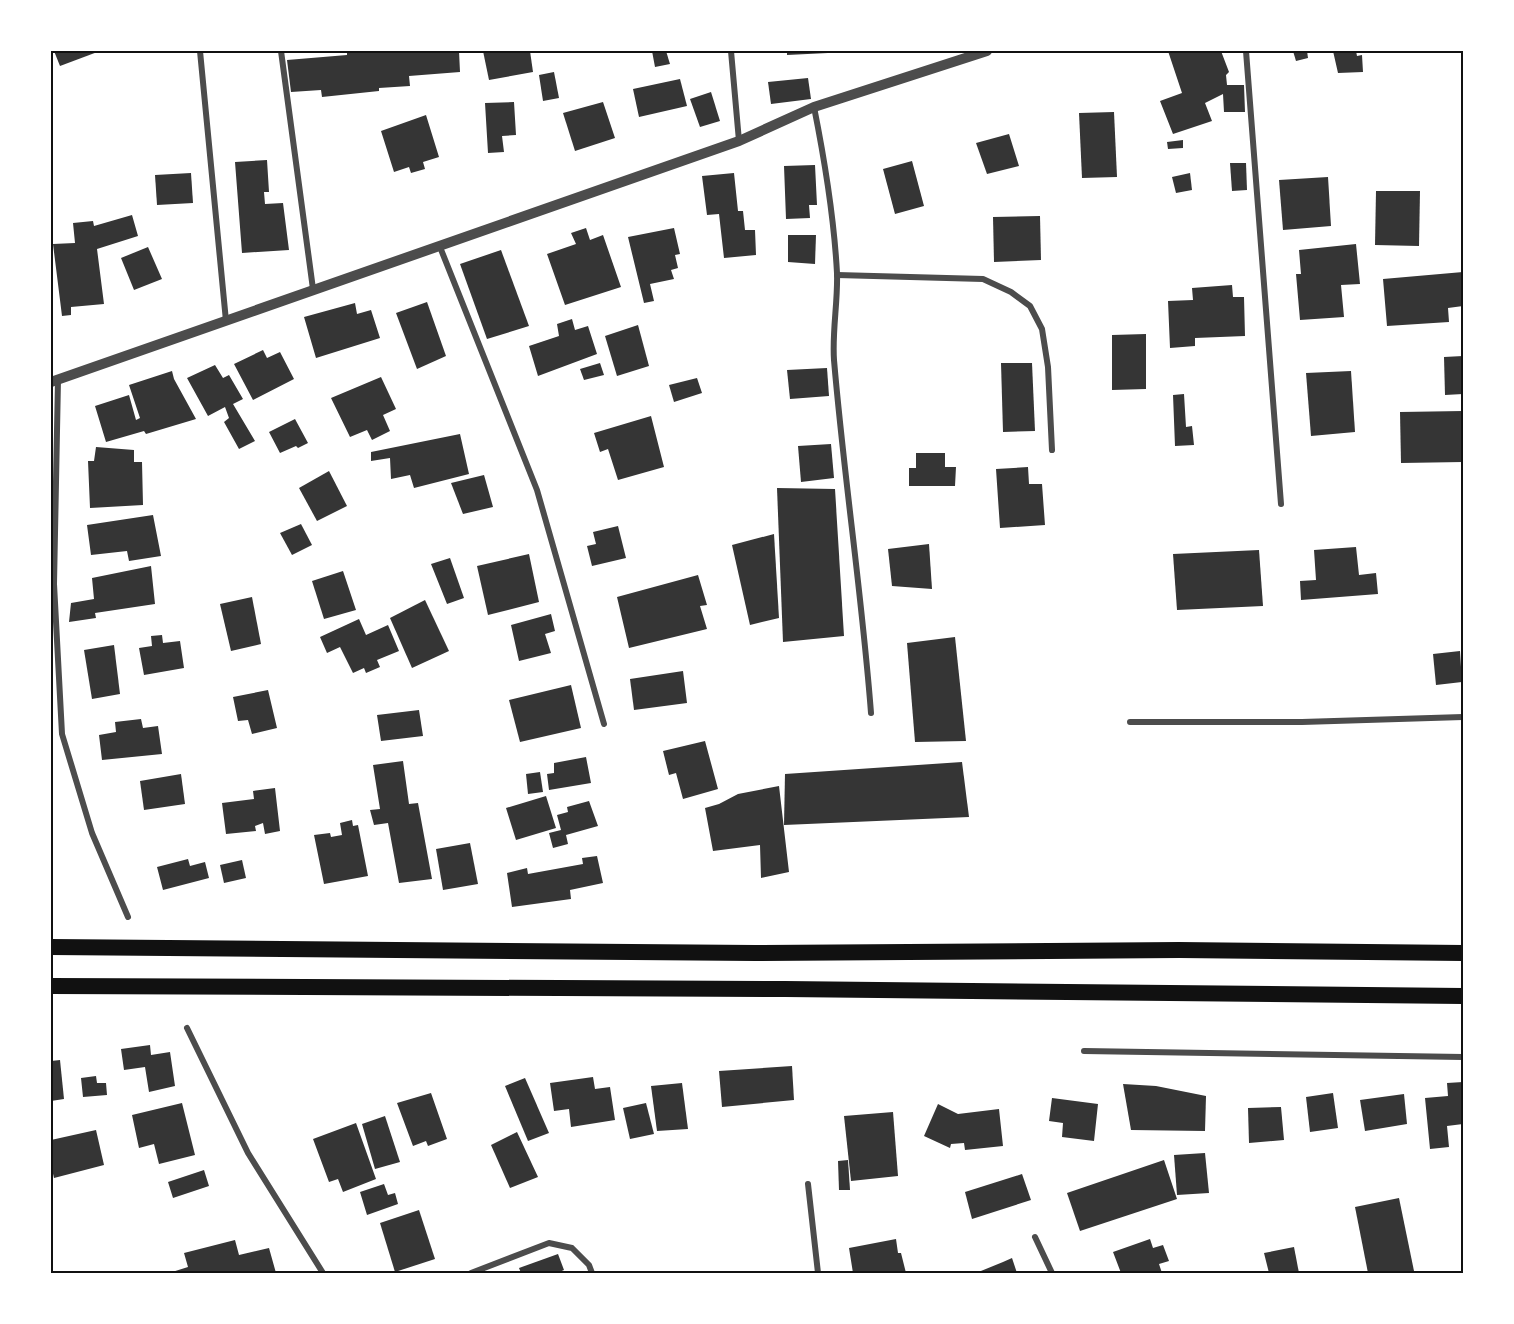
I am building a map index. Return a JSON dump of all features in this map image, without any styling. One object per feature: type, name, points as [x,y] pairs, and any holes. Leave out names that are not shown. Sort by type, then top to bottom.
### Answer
[{"type":"highway","points":[[51,947],[755,953],[1179,950],[1463,953]]},
{"type":"highway","points":[[51,986],[785,989],[1463,996]]},
{"type":"street","points":[[200,51],[226,321]]},
{"type":"street","points":[[281,51],[313,289]]},
{"type":"street","points":[[731,51],[739,141]]},
{"type":"street","points":[[128,917],[92,833],[62,734],[54,584],[55,381],[739,141],[814,107],[987,51]]},
{"type":"street","points":[[1246,51],[1281,504]]},
{"type":"street","points":[[814,107],[827,173],[837,275],[834,356],[843,461],[865,633],[870,713]]},
{"type":"street","points":[[440,247],[537,490],[604,724]]},
{"type":"street","points":[[837,275],[983,279],[1011,292],[1030,306],[1042,329],[1048,367],[1052,450]]},
{"type":"street","points":[[1130,722],[1302,722],[1463,717]]},
{"type":"street","points":[[187,1028],[248,1153],[323,1273]]},
{"type":"street","points":[[1084,1051],[1463,1057]]},
{"type":"street","points":[[808,1184],[818,1273]]},
{"type":"street","points":[[1035,1237],[1052,1273]]},
{"type":"street","points":[[471,1273],[549,1243],[572,1248],[589,1265],[592,1273]]},
{"type":"building","points":[[54,51],[100,51],[60,66]]},
{"type":"building","points":[[347,51],[459,51],[460,72],[409,76],[410,86],[379,88],[379,91],[322,97],[321,90],[291,92],[287,60],[347,55]]},
{"type":"building","points":[[483,51],[530,51],[533,72],[489,80]]},
{"type":"building","points":[[652,51],[666,51],[670,64],[655,67]]},
{"type":"building","points":[[787,51],[828,51],[828,53],[787,55]]},
{"type":"building","points":[[1168,51],[1221,51],[1229,72],[1226,75],[1227,85],[1244,85],[1245,112],[1224,112],[1223,94],[1205,103],[1212,121],[1173,134],[1160,101],[1182,93]]},
{"type":"building","points":[[1293,51],[1307,51],[1308,58],[1296,61]]},
{"type":"building","points":[[1333,51],[1356,51],[1357,56],[1362,55],[1363,72],[1338,73]]},
{"type":"building","points":[[554,72],[559,98],[543,101],[539,75]]},
{"type":"building","points":[[808,78],[811,99],[771,104],[768,82]]},
{"type":"building","points":[[680,79],[687,106],[639,117],[633,89]]},
{"type":"building","points":[[711,92],[720,121],[700,127],[690,99]]},
{"type":"building","points":[[514,102],[516,135],[502,136],[504,152],[488,153],[485,103]]},
{"type":"building","points":[[603,102],[615,138],[575,151],[563,113]]},
{"type":"building","points":[[1114,112],[1117,177],[1082,178],[1079,113]]},
{"type":"building","points":[[426,115],[439,157],[423,162],[425,169],[411,173],[409,167],[394,172],[381,131]]},
{"type":"building","points":[[1009,134],[1019,166],[987,174],[976,143]]},
{"type":"building","points":[[1183,140],[1183,148],[1168,149],[1167,142]]},
{"type":"building","points":[[267,160],[269,192],[264,192],[265,204],[283,203],[289,250],[242,253],[235,162]]},
{"type":"building","points":[[912,161],[924,206],[895,214],[883,169]]},
{"type":"building","points":[[1230,163],[1246,163],[1247,190],[1232,191]]},
{"type":"building","points":[[815,165],[817,205],[809,205],[810,218],[786,219],[784,166]]},
{"type":"building","points":[[191,173],[193,203],[157,205],[155,175]]},
{"type":"building","points":[[734,173],[738,211],[743,211],[745,230],[755,230],[756,255],[724,258],[719,214],[707,215],[702,176]]},
{"type":"building","points":[[1190,173],[1192,190],[1176,193],[1172,177]]},
{"type":"building","points":[[1328,177],[1331,226],[1283,230],[1279,180]]},
{"type":"building","points":[[1376,191],[1420,191],[1419,246],[1375,245]]},
{"type":"building","points":[[132,215],[138,236],[97,249],[104,304],[71,307],[71,315],[62,316],[53,244],[75,243],[73,223],[93,221],[94,226]]},
{"type":"building","points":[[1040,216],[1041,260],[994,262],[993,217]]},
{"type":"building","points":[[586,228],[590,240],[603,235],[621,287],[565,305],[547,254],[576,244],[571,233]]},
{"type":"building","points":[[674,228],[680,254],[675,255],[678,268],[671,270],[674,279],[650,284],[654,301],[644,303],[628,237]]},
{"type":"building","points":[[788,235],[816,235],[815,264],[788,262]]},
{"type":"building","points":[[1356,244],[1360,284],[1341,285],[1344,317],[1300,320],[1296,274],[1301,274],[1299,250]]},
{"type":"building","points":[[148,247],[162,279],[134,290],[121,258]]},
{"type":"building","points":[[501,250],[529,326],[487,339],[460,264]]},
{"type":"building","points":[[1463,272],[1463,306],[1448,308],[1449,322],[1387,326],[1383,279]]},
{"type":"building","points":[[1232,285],[1233,297],[1244,297],[1245,336],[1195,338],[1195,346],[1170,348],[1168,301],[1193,300],[1192,288]]},
{"type":"building","points":[[427,302],[446,356],[417,369],[396,313]]},
{"type":"building","points":[[355,303],[357,314],[371,310],[380,338],[316,358],[304,317]]},
{"type":"building","points":[[572,319],[575,330],[588,326],[597,354],[538,376],[529,346],[559,336],[557,324]]},
{"type":"building","points":[[638,325],[649,366],[617,376],[605,336]]},
{"type":"building","points":[[1146,334],[1146,389],[1112,390],[1112,335]]},
{"type":"building","points":[[263,350],[267,358],[280,352],[294,379],[253,400],[234,364]]},
{"type":"building","points":[[1463,356],[1463,394],[1445,395],[1444,357]]},
{"type":"building","points":[[600,363],[604,375],[584,380],[580,369]]},
{"type":"building","points":[[1001,363],[1032,363],[1035,431],[1003,432]]},
{"type":"building","points":[[215,365],[223,378],[229,375],[243,399],[233,404],[255,441],[239,449],[224,422],[229,418],[225,407],[208,416],[187,378]]},
{"type":"building","points":[[827,368],[829,396],[790,399],[787,370]]},
{"type":"building","points":[[172,371],[196,419],[146,434],[144,431],[106,442],[95,406],[129,395],[136,420],[140,418],[129,385]]},
{"type":"building","points":[[1351,371],[1355,432],[1311,436],[1306,373]]},
{"type":"building","points":[[381,377],[396,409],[383,415],[390,431],[372,440],[367,430],[350,437],[331,398]]},
{"type":"building","points":[[697,378],[702,393],[674,402],[669,385]]},
{"type":"building","points":[[1184,394],[1186,427],[1192,426],[1194,445],[1175,446],[1173,395]]},
{"type":"building","points":[[1463,411],[1463,462],[1401,463],[1400,412]]},
{"type":"building","points":[[651,416],[664,467],[618,480],[608,449],[600,452],[594,433]]},
{"type":"building","points":[[295,419],[308,443],[280,453],[269,432]]},
{"type":"building","points":[[460,434],[469,474],[414,488],[410,475],[391,479],[390,458],[371,461],[371,452]]},
{"type":"building","points":[[831,444],[834,478],[801,482],[798,446]]},
{"type":"building","points":[[96,447],[134,450],[134,462],[142,462],[143,505],[90,508],[88,461],[94,461]]},
{"type":"building","points":[[916,453],[945,453],[945,467],[956,467],[955,486],[909,486],[909,468],[916,468]]},
{"type":"building","points":[[1028,467],[1029,484],[1042,484],[1045,525],[1000,528],[996,469]]},
{"type":"building","points":[[329,471],[347,506],[317,521],[299,488]]},
{"type":"building","points":[[484,475],[493,507],[463,514],[451,483]]},
{"type":"building","points":[[777,488],[835,489],[844,636],[783,642]]},
{"type":"building","points":[[153,515],[161,556],[129,561],[127,551],[91,555],[87,525]]},
{"type":"building","points":[[301,524],[312,545],[292,555],[280,533]]},
{"type":"building","points":[[618,526],[626,558],[592,566],[587,546],[596,544],[593,532]]},
{"type":"building","points":[[774,534],[779,618],[750,625],[732,545]]},
{"type":"building","points":[[929,544],[932,589],[892,586],[888,549]]},
{"type":"building","points":[[1356,547],[1359,575],[1376,573],[1378,594],[1301,600],[1300,581],[1316,580],[1314,550]]},
{"type":"building","points":[[1259,550],[1263,606],[1177,610],[1173,554]]},
{"type":"building","points":[[529,554],[539,602],[488,615],[477,566]]},
{"type":"building","points":[[450,558],[464,598],[447,604],[431,564]]},
{"type":"building","points":[[151,566],[155,604],[95,613],[96,618],[69,622],[71,603],[94,599],[92,578]]},
{"type":"building","points":[[343,571],[356,610],[324,619],[312,581]]},
{"type":"building","points":[[698,575],[707,605],[700,606],[707,629],[629,648],[617,597]]},
{"type":"building","points":[[252,597],[261,644],[231,651],[220,604]]},
{"type":"building","points":[[425,600],[449,651],[412,668],[390,618]]},
{"type":"building","points":[[551,614],[555,631],[545,634],[551,653],[519,661],[511,625]]},
{"type":"building","points":[[359,619],[366,635],[388,625],[399,651],[377,660],[380,667],[366,673],[364,668],[353,673],[340,647],[327,653],[320,637]]},
{"type":"building","points":[[162,635],[163,643],[180,641],[184,668],[144,675],[139,648],[152,646],[151,636]]},
{"type":"building","points":[[955,637],[966,741],[915,742],[907,643]]},
{"type":"building","points":[[114,645],[120,694],[92,699],[84,650]]},
{"type":"building","points":[[1460,651],[1462,682],[1436,685],[1433,654]]},
{"type":"building","points":[[683,671],[687,703],[634,710],[630,679]]},
{"type":"building","points":[[571,685],[581,728],[520,742],[509,700]]},
{"type":"building","points":[[268,690],[277,728],[252,734],[248,720],[238,721],[233,697]]},
{"type":"building","points":[[419,710],[423,736],[381,741],[377,715]]},
{"type":"building","points":[[141,719],[143,728],[158,726],[162,754],[102,760],[99,735],[116,732],[115,722]]},
{"type":"building","points":[[705,741],[718,789],[683,799],[676,773],[669,775],[663,751]]},
{"type":"building","points":[[586,757],[591,783],[549,790],[547,774],[554,773],[554,763]]},
{"type":"building","points":[[403,761],[409,804],[418,803],[432,879],[399,883],[388,823],[374,825],[370,810],[380,809],[373,765]]},
{"type":"building","points":[[962,762],[969,817],[784,825],[785,774]]},
{"type":"building","points":[[540,772],[543,792],[528,794],[526,774]]},
{"type":"building","points":[[181,774],[185,804],[144,810],[140,781]]},
{"type":"building","points":[[779,786],[789,872],[761,878],[760,845],[713,851],[705,808],[738,794]]},
{"type":"building","points":[[275,788],[280,831],[265,834],[263,823],[255,826],[256,831],[226,834],[222,803],[254,799],[253,791]]},
{"type":"building","points":[[546,796],[556,828],[516,840],[506,808]]},
{"type":"building","points":[[589,801],[598,826],[566,835],[568,844],[553,848],[549,833],[561,830],[557,815],[568,812],[567,807]]},
{"type":"building","points":[[352,820],[353,826],[358,825],[368,876],[324,884],[314,835],[330,833],[331,837],[342,835],[340,823]]},
{"type":"building","points":[[470,843],[478,884],[443,890],[436,849]]},
{"type":"building","points":[[597,856],[603,883],[570,890],[571,899],[512,907],[507,873],[527,868],[528,874],[583,864],[582,858]]},
{"type":"building","points":[[188,859],[190,866],[205,862],[209,878],[163,890],[157,867]]},
{"type":"building","points":[[242,860],[246,878],[224,883],[220,865]]},
{"type":"building","points":[[150,1045],[151,1055],[170,1052],[175,1086],[149,1092],[145,1067],[124,1070],[121,1049]]},
{"type":"building","points":[[60,1060],[64,1099],[51,1101],[51,1061]]},
{"type":"building","points":[[792,1066],[794,1100],[722,1107],[719,1071]]},
{"type":"building","points":[[96,1076],[97,1083],[106,1083],[107,1095],[83,1097],[81,1078]]},
{"type":"building","points":[[593,1077],[595,1089],[610,1087],[615,1120],[571,1127],[569,1109],[554,1111],[550,1083]]},
{"type":"building","points":[[525,1078],[549,1133],[528,1141],[505,1086]]},
{"type":"building","points":[[1463,1082],[1463,1124],[1447,1126],[1449,1147],[1430,1149],[1425,1098],[1448,1096],[1447,1083]]},
{"type":"building","points":[[682,1083],[688,1129],[657,1131],[651,1086]]},
{"type":"building","points":[[1123,1084],[1156,1086],[1206,1096],[1205,1131],[1131,1130]]},
{"type":"building","points":[[431,1093],[447,1139],[428,1146],[426,1141],[413,1146],[397,1103]]},
{"type":"building","points":[[1333,1093],[1338,1128],[1310,1132],[1306,1097]]},
{"type":"building","points":[[1404,1094],[1407,1124],[1365,1131],[1360,1100]]},
{"type":"building","points":[[1052,1098],[1098,1104],[1094,1141],[1062,1137],[1063,1123],[1049,1121]]},
{"type":"building","points":[[182,1103],[195,1155],[159,1164],[154,1144],[139,1148],[132,1115]]},
{"type":"building","points":[[646,1103],[654,1134],[630,1139],[623,1108]]},
{"type":"building","points":[[938,1104],[958,1114],[999,1109],[1003,1146],[965,1150],[964,1143],[951,1144],[950,1148],[924,1136]]},
{"type":"building","points":[[1281,1107],[1284,1140],[1249,1143],[1248,1108]]},
{"type":"building","points":[[893,1112],[898,1176],[851,1181],[844,1116]]},
{"type":"building","points":[[385,1116],[400,1162],[375,1169],[362,1124]]},
{"type":"building","points":[[356,1123],[376,1179],[343,1192],[338,1179],[329,1182],[313,1139]]},
{"type":"building","points":[[96,1130],[104,1165],[54,1178],[51,1165],[51,1140]]},
{"type":"building","points":[[517,1132],[538,1177],[510,1188],[491,1145]]},
{"type":"building","points":[[1205,1153],[1209,1193],[1177,1195],[1174,1155]]},
{"type":"building","points":[[848,1160],[850,1190],[839,1190],[838,1161]]},
{"type":"building","points":[[1164,1160],[1177,1199],[1080,1231],[1067,1193]]},
{"type":"building","points":[[204,1170],[209,1186],[173,1198],[168,1182]]},
{"type":"building","points":[[1022,1174],[1031,1200],[972,1219],[965,1192]]},
{"type":"building","points":[[384,1184],[388,1195],[395,1193],[398,1204],[367,1215],[360,1192]]},
{"type":"building","points":[[1399,1198],[1414,1271],[1368,1273],[1355,1207]]},
{"type":"building","points":[[419,1210],[435,1259],[395,1272],[380,1223]]},
{"type":"building","points":[[896,1239],[898,1253],[901,1253],[906,1273],[853,1273],[849,1248]]},
{"type":"building","points":[[1150,1239],[1153,1248],[1163,1245],[1169,1261],[1159,1264],[1162,1273],[1121,1273],[1113,1252]]},
{"type":"building","points":[[235,1240],[239,1255],[269,1248],[276,1273],[169,1273],[188,1267],[184,1253]]},
{"type":"building","points":[[1294,1247],[1299,1273],[1269,1273],[1264,1253]]},
{"type":"building","points":[[558,1254],[564,1270],[557,1273],[521,1273],[519,1268]]},
{"type":"building","points":[[1012,1258],[1017,1273],[976,1273],[1003,1262]]}]
